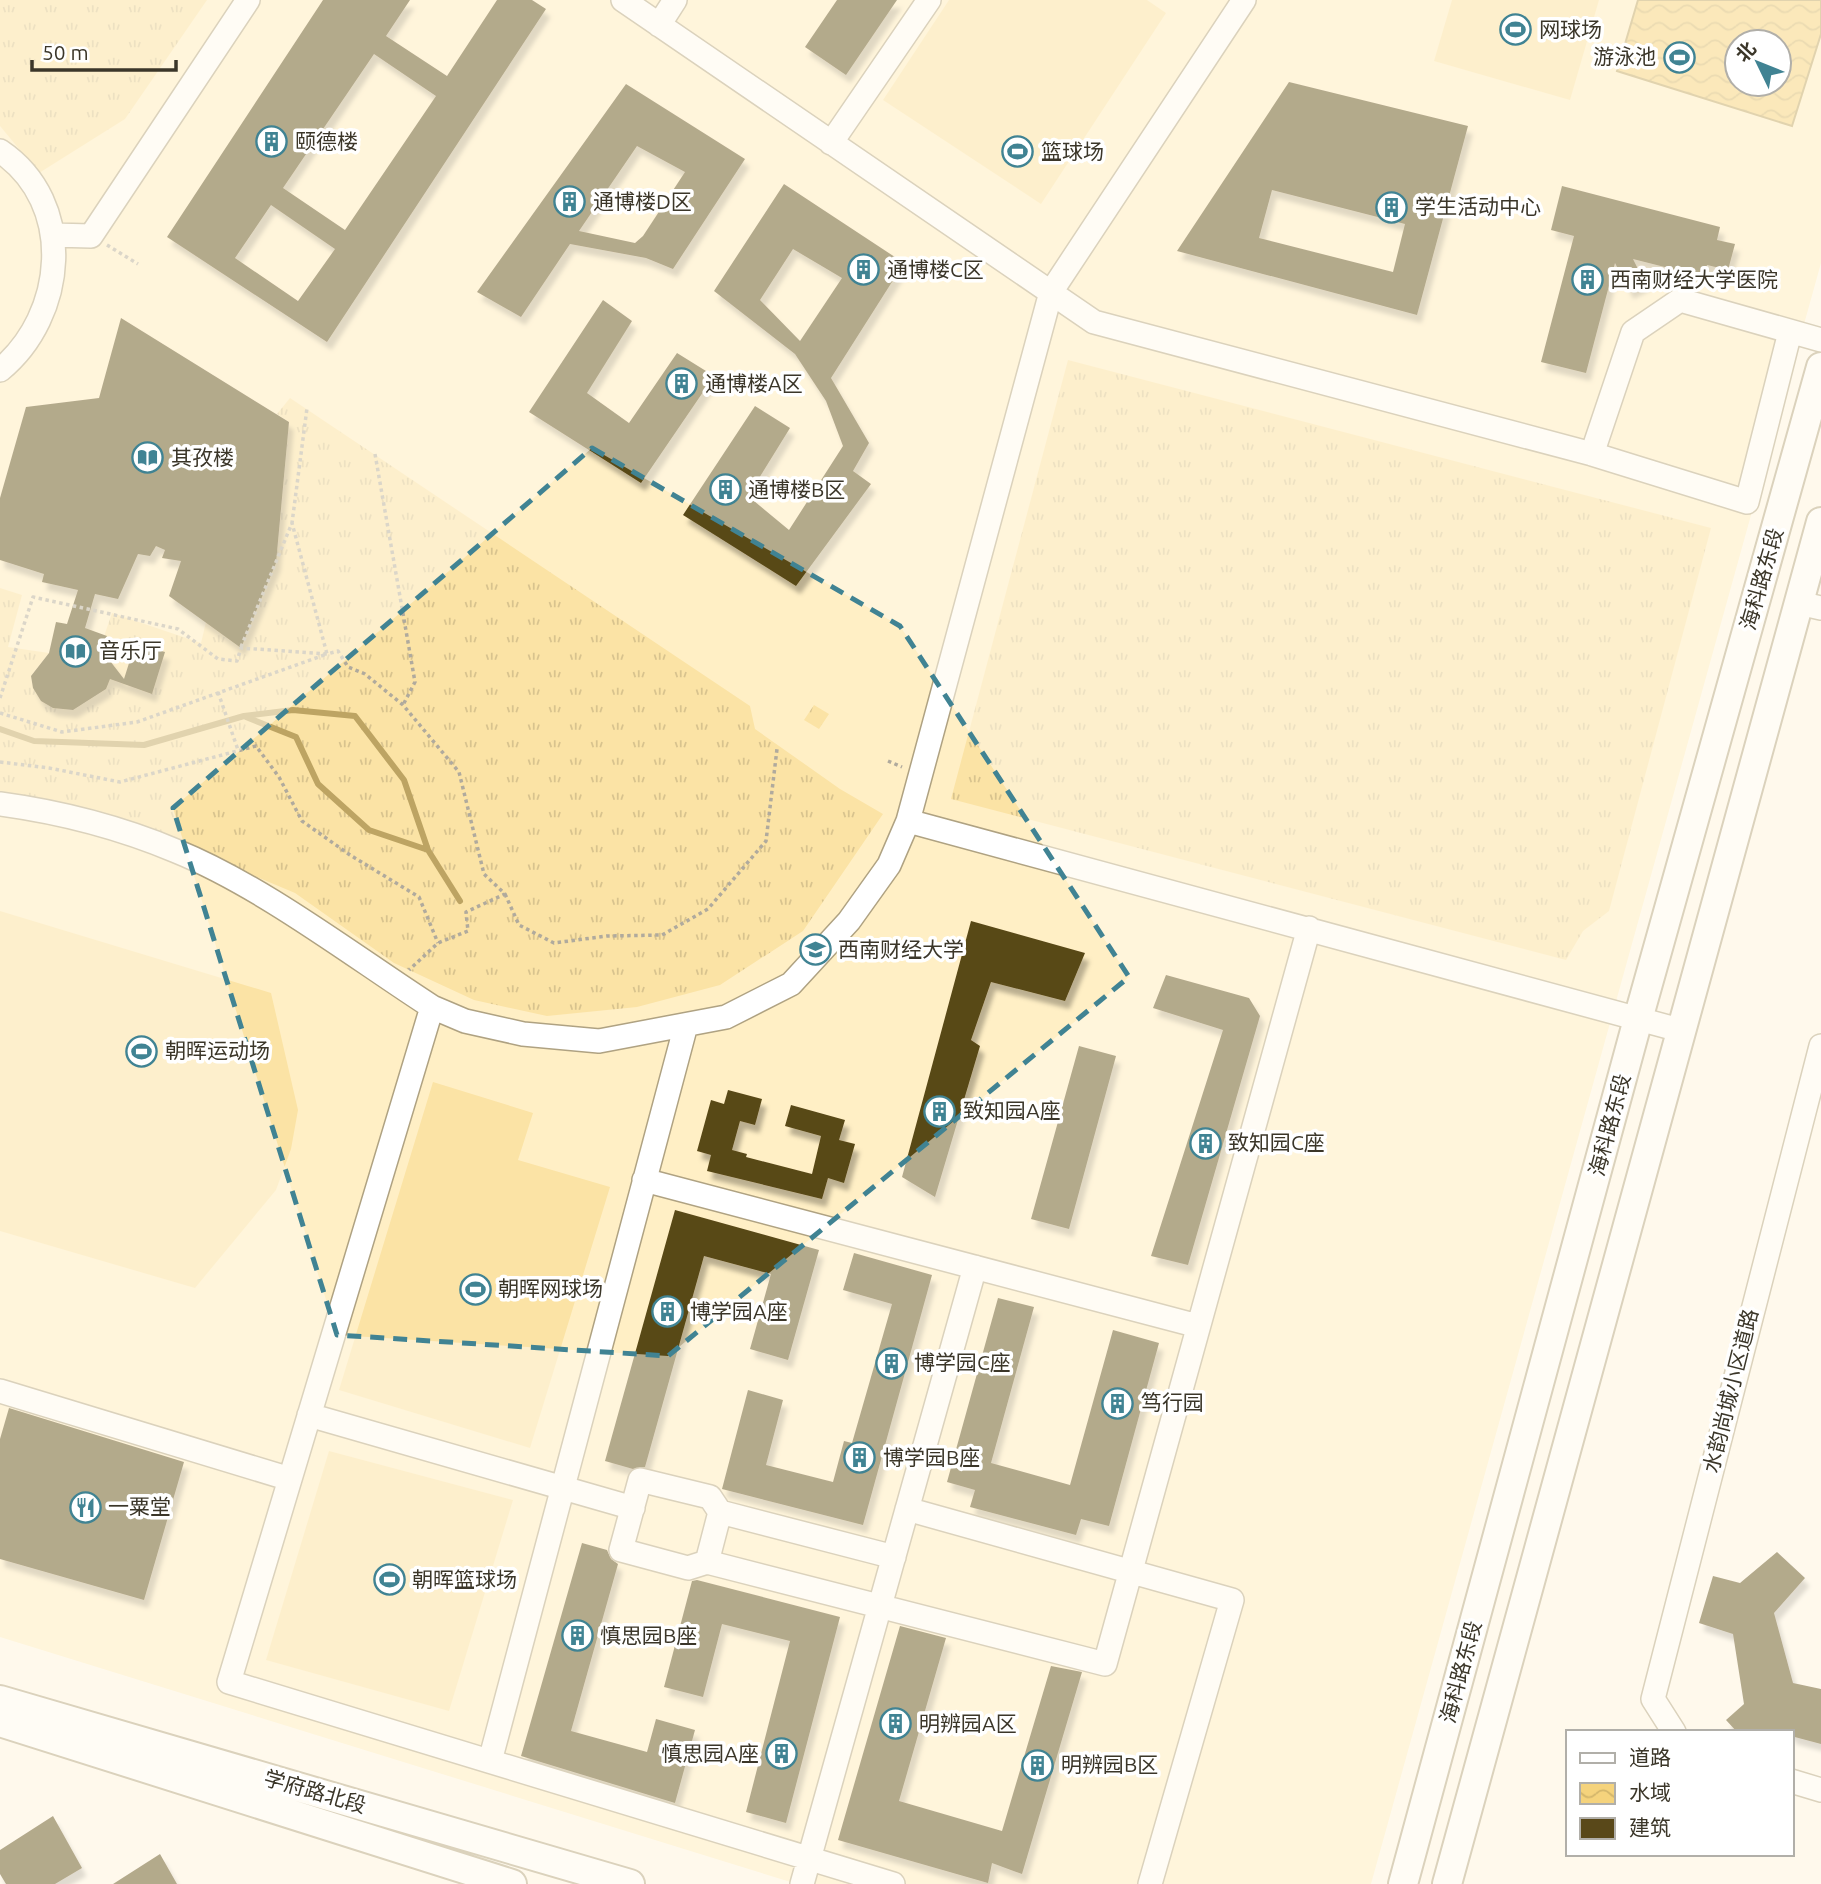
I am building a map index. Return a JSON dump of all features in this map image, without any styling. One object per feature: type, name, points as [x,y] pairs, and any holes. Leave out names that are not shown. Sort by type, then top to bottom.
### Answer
[{"type":"main road","name":"海科路东段","points":[[1403,1884],[1639,1019],[1821,367]]},
{"type":"main road","name":"海科路东段","points":[[1447,1884],[1683,1031],[1810,605],[1821,522]]},
{"type":"main road","name":"学府路北段","points":[[0,1700],[630,1884]]},
{"type":"main road","name":"学府路北段","points":[[0,1722],[512,1884]]},
{"type":"street","points":[[53,235],[92,236],[248,0]]},
{"type":"street","points":[[622,0],[1094,322],[1592,454],[1747,502],[1790,332]]},
{"type":"street","points":[[659,25],[675,0]]},
{"type":"street","points":[[831,143],[929,0]]},
{"type":"street","points":[[0,804],[95,824],[176,851],[242,884],[432,1007],[465,1021],[523,1034],[599,1041],[726,1017],[791,984],[849,921],[890,865],[908,821],[1051,292],[1244,0]]},
{"type":"street","points":[[0,151],[29,179],[44,205],[53,235],[53,282],[45,312],[21,352],[0,370]]},
{"type":"street","points":[[1592,454],[1633,332],[1680,300],[1821,340]]},
{"type":"street","points":[[908,821],[1683,1031]]},
{"type":"street","points":[[894,1557],[720,1512],[709,1497],[640,1480],[621,1550],[688,1567],[706,1562],[1105,1664],[1309,928]]},
{"type":"street","points":[[432,1007],[229,1682],[893,1884]]},
{"type":"street","points":[[490,1761],[686,1025]]},
{"type":"street","name":"水韵尚城小区道路","points":[[1673,1730],[1653,1699],[1821,1046]]},
{"type":"street","points":[[644,1180],[1198,1326]]},
{"type":"street","points":[[802,1884],[975,1267]]},
{"type":"street","points":[[0,1391],[290,1479]]},
{"type":"street","points":[[309,1415],[633,1508]]},
{"type":"street","points":[[907,1509],[1231,1600],[1150,1884]]},
{"type":"street","points":[[706,1562],[720,1512]]},
{"type":"street","points":[[1793,1782],[1821,1790]]},
{"type":"path","points":[[92,236],[138,264]]},
{"type":"path","points":[[0,698],[33,597],[178,629],[202,643],[218,659],[237,661],[292,523],[307,408]]},
{"type":"path","points":[[375,454],[415,681],[403,705]]},
{"type":"path","points":[[292,523],[327,654]]},
{"type":"path","points":[[241,648],[327,654]]},
{"type":"path","points":[[0,713],[62,732],[137,722],[338,651],[348,667],[365,674],[403,705],[459,772],[484,874],[505,894],[519,925],[554,943],[607,936],[662,935],[708,909],[766,841],[777,750]]},
{"type":"path","points":[[218,692],[238,751]]},
{"type":"path","points":[[0,762],[49,768],[120,782],[256,746],[279,777],[302,821],[350,855],[419,897],[438,943]]},
{"type":"path","points":[[395,984],[438,943],[468,931],[466,912],[505,894]]},
{"type":"highlighted area","points":[[592,448],[900,626],[1129,977],[668,1356],[337,1335],[173,808]]},
{"type":"shaded area","name":"西南财经大学","points":[[0,0],[1821,0],[1821,263],[1371,1884],[797,1884],[0,1637]]},
{"type":"green space","points":[[0,0],[207,0],[125,119],[39,173],[0,126]]},
{"type":"green space","name":"篮球场","points":[[949,0],[1147,0],[1166,13],[1041,204],[883,100]]},
{"type":"green space","name":"网球场","points":[[1452,0],[1599,0],[1570,100],[1434,61]]},
{"type":"green space","points":[[1068,360],[1711,528],[1609,911],[1583,931],[1566,960],[951,799]]},
{"type":"green space","points":[[290,398],[750,706],[755,729],[840,789],[883,814],[803,931],[720,985],[637,1007],[547,1016],[474,1000],[394,963],[295,893],[146,830],[53,815],[0,792],[0,588],[22,595],[8,647],[49,653],[31,676],[40,697],[57,707],[73,710],[106,689],[111,667],[100,648],[112,613],[201,643],[206,622],[276,563],[289,422],[277,414]]},
{"type":"green space","points":[[814,705],[829,714],[819,729],[804,720]]},
{"type":"green space","name":"朝晖运动场","points":[[0,911],[271,993],[298,1110],[291,1149],[276,1190],[195,1288],[0,1231]]},
{"type":"green space","name":"朝晖网球场","points":[[433,1082],[533,1113],[518,1160],[610,1187],[530,1448],[339,1390]]},
{"type":"green space","name":"朝晖篮球场","points":[[329,1451],[513,1500],[449,1711],[266,1660]]},
{"type":"water","name":"游泳池","points":[[1638,0],[1821,0],[1821,34],[1792,126],[1617,71]]},
{"type":"building","name":"颐德楼","points":[[323,0],[410,0],[386,36],[447,76],[497,0],[532,0],[546,9],[327,342],[167,237]],"holes":[[[374,54],[436,96],[345,230],[283,188]],[[271,205],[335,249],[298,301],[235,258]]]},
{"type":"building","points":[[837,0],[897,0],[846,75],[805,47]]},
{"type":"building","name":"学生活动中心","points":[[1289,82],[1468,126],[1417,315],[1177,251]],"holes":[[[1272,190],[1405,224],[1393,272],[1259,238]]]},
{"type":"building","name":"通博楼D区","points":[[626,84],[745,159],[673,269],[646,258],[570,244],[521,317],[477,292]],"holes":[[[637,146],[685,172],[643,236],[635,243],[579,231]]]},
{"type":"building","points":[[784,184],[904,263],[831,378],[869,443],[853,471],[871,484],[796,586],[683,515],[755,406],[790,428],[748,496],[789,530],[843,446],[826,401],[795,354],[714,291]],"holes":[[[793,249],[842,278],[800,341],[760,300]]]},
{"type":"building","name":"西南财经大学医院","points":[[1562,186],[1720,227],[1717,240],[1735,244],[1728,270],[1707,265],[1704,277],[1633,259],[1645,283],[1629,291],[1615,263],[1586,373],[1541,362],[1574,236],[1551,230]]},
{"type":"building","name":"通博楼A区","points":[[603,300],[632,321],[587,393],[629,423],[677,353],[714,376],[641,483],[529,412]]},
{"type":"building","name":"其孜楼","points":[[121,318],[289,422],[276,563],[241,648],[169,596],[181,561],[162,558],[165,550],[156,546],[150,556],[138,554],[118,599],[95,594],[85,628],[107,636],[100,648],[124,679],[135,644],[165,652],[152,694],[110,679],[106,689],[73,710],[53,708],[41,701],[33,688],[31,676],[49,653],[56,622],[67,624],[78,590],[42,582],[44,574],[0,560],[0,498],[26,407],[99,398]]},
{"type":"building","name":"致知园A座","points":[[971,921],[1085,953],[1065,1001],[991,982],[971,1040],[980,1046],[935,1197],[902,1177]]},
{"type":"building","name":"致知园C座","points":[[1166,975],[1249,998],[1260,1016],[1188,1265],[1151,1256],[1223,1030],[1153,1008]]},
{"type":"building","points":[[1079,1046],[1116,1056],[1069,1229],[1031,1219]]},
{"type":"building","points":[[728,1090],[762,1099],[755,1125],[740,1121],[732,1150],[747,1154],[746,1157],[812,1174],[821,1136],[785,1126],[791,1105],[845,1120],[839,1140],[855,1144],[844,1183],[828,1178],[822,1199],[707,1171],[711,1155],[697,1151],[711,1100],[724,1104]]},
{"type":"building","name":"博学园A座","points":[[675,1210],[819,1250],[788,1360],[750,1349],[771,1274],[704,1256],[645,1467],[633,1469],[605,1461]]},
{"type":"building","points":[[854,1253],[932,1275],[863,1525],[722,1489],[748,1390],[783,1400],[766,1465],[833,1482],[844,1441],[852,1443],[892,1304],[843,1290]]},
{"type":"building","name":"笃行园","points":[[998,1298],[1034,1307],[991,1463],[1070,1485],[1113,1330],[1159,1343],[1109,1526],[1081,1519],[1076,1535],[970,1507],[975,1490],[947,1482]]},
{"type":"building","name":"一粟堂","points":[[9,1408],[184,1462],[144,1600],[0,1559],[0,1439]]},
{"type":"building","name":"慎思园B座","points":[[582,1543],[607,1550],[611,1559],[618,1564],[571,1731],[647,1752],[656,1719],[695,1730],[675,1803],[521,1756]]},
{"type":"building","points":[[1777,1552],[1805,1578],[1774,1613],[1793,1683],[1821,1689],[1821,1744],[1793,1737],[1793,1730],[1735,1730],[1726,1720],[1744,1704],[1733,1634],[1699,1623],[1713,1576],[1740,1583]]},
{"type":"building","name":"慎思园A座","points":[[697,1580],[840,1617],[786,1823],[746,1812],[790,1641],[722,1624],[703,1697],[664,1687],[692,1581]]},
{"type":"building","name":"明辨园A区","points":[[900,1626],[946,1638],[899,1801],[1002,1831],[1051,1666],[1082,1672],[1022,1874],[992,1863],[988,1883],[838,1840]]},
{"type":"building","points":[[53,1816],[82,1868],[55,1884],[6,1884],[0,1874],[0,1850]]},
{"type":"building","points":[[160,1854],[177,1884],[113,1884]]},
{"type":"waterway","points":[[0,729],[34,741],[144,745],[244,716],[293,710],[355,716],[404,780],[428,850],[460,901]]},
{"type":"waterway","points":[[246,717],[296,737],[318,784],[369,830],[428,850]]},
{"type":"place","name":"网球场","points":[[1516,30]]},
{"type":"place","name":"游泳池","points":[[1679,57]]},
{"type":"place","name":"颐德楼","points":[[272,142]]},
{"type":"place","name":"篮球场","points":[[1018,152]]},
{"type":"place","name":"通博楼D区","points":[[570,202]]},
{"type":"place","name":"学生活动中心","points":[[1392,207]]},
{"type":"place","name":"通博楼C区","points":[[864,270]]},
{"type":"place","name":"西南财经大学医院","points":[[1587,280]]},
{"type":"place","name":"通博楼A区","points":[[682,384]]},
{"type":"place","name":"其孜楼","points":[[148,458]]},
{"type":"place","name":"通博楼B区","points":[[725,490]]},
{"type":"place","name":"音乐厅","points":[[76,651]]},
{"type":"place","name":"西南财经大学","points":[[815,950]]},
{"type":"place","name":"朝晖运动场","points":[[142,1051]]},
{"type":"place","name":"致知园A座","points":[[940,1111]]},
{"type":"place","name":"致知园C座","points":[[1205,1143]]},
{"type":"place","name":"朝晖网球场","points":[[475,1289]]},
{"type":"place","name":"博学园A座","points":[[667,1312]]},
{"type":"place","name":"博学园C座","points":[[891,1363]]},
{"type":"place","name":"笃行园","points":[[1118,1403]]},
{"type":"place","name":"博学园B座","points":[[860,1458]]},
{"type":"place","name":"一粟堂","points":[[85,1507]]},
{"type":"place","name":"朝晖篮球场","points":[[389,1580]]},
{"type":"place","name":"慎思园B座","points":[[577,1636]]},
{"type":"place","name":"明辨园A区","points":[[896,1724]]},
{"type":"place","name":"慎思园A座","points":[[782,1754]]},
{"type":"place","name":"明辨园B区","points":[[1038,1765]]}]
